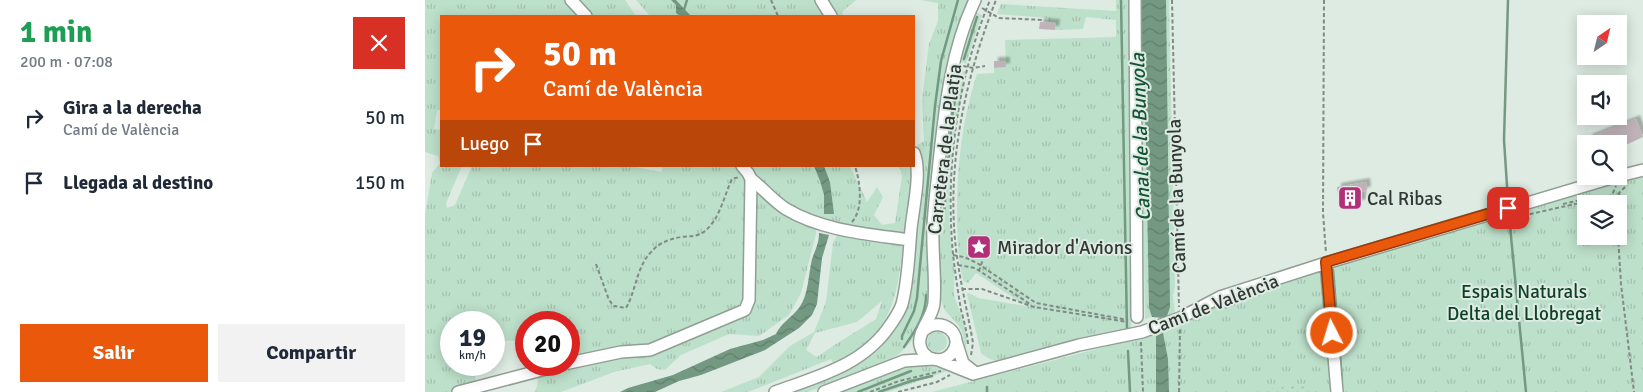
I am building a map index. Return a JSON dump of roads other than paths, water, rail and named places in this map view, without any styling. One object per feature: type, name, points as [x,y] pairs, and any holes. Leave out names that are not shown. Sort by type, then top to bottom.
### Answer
[{"type":"street","points":[[571,0],[584,15]]},
{"type":"street","points":[[821,0],[830,15]]},
{"type":"street","name":"Camí de la Bunyola","points":[[1135,0],[1141,326]]},
{"type":"street","name":"Carretera de la Platja","points":[[897,363],[922,333],[930,317],[934,302],[933,225],[941,149],[953,64],[974,2]]},
{"type":"street","points":[[775,392],[850,363],[868,351],[883,337],[902,305],[917,170],[915,159]]},
{"type":"street","points":[[580,361],[621,352],[650,350],[745,310],[749,300],[751,179],[743,167]]},
{"type":"street","name":"Camí de València","points":[[1627,174],[1643,170]]},
{"type":"street","points":[[751,179],[785,208],[809,220],[845,230],[910,240]]},
{"type":"street","name":"Camí de València","points":[[936,360],[973,374],[1141,326],[1178,319],[1220,297],[1326,262],[1587,185]]},
{"type":"street","points":[[1326,262],[1337,392]]},
{"type":"street","name":"Carretera de la Platja","points":[[934,302],[953,335]]},
{"type":"street","points":[[953,335],[955,345],[948,357],[936,360],[929,358],[920,346],[922,333],[927,327],[937,324],[947,326],[953,335],[963,363],[967,368],[979,372]]},
{"type":"street","name":"Carretera de la Platja","points":[[824,392],[897,363],[915,359],[936,360]]},
{"type":"street","points":[[458,392],[519,376]]},
{"type":"water","points":[[671,0],[676,0],[690,15],[679,15],[676,13],[676,5]]},
{"type":"water","points":[[1140,0],[1166,0],[1170,307],[1167,316],[1163,318],[1152,317],[1149,308],[1146,141]]},
{"type":"water","points":[[814,167],[824,167],[830,182],[834,214],[824,214],[824,195]]},
{"type":"water","points":[[819,233],[829,235],[822,258],[817,304],[812,315],[799,328],[765,350],[701,375],[679,381],[655,392],[620,392],[673,375],[730,349],[763,340],[776,334],[802,303],[812,259],[818,244]]},
{"type":"water","points":[[1163,333],[1168,359],[1169,392],[1156,392],[1156,336]]},
{"type":"waterway","points":[[684,10],[687,0]]},
{"type":"waterway","points":[[902,339],[914,311],[917,298],[941,61],[958,0]]},
{"type":"waterway","name":"Canal de la Bunyola","points":[[1121,0],[1127,330]]},
{"type":"waterway","points":[[1508,0],[1504,140],[1508,201]]},
{"type":"waterway","points":[[964,59],[977,17]]},
{"type":"waterway","points":[[944,213],[952,117],[959,77]]},
{"type":"waterway","points":[[1510,226],[1526,392]]},
{"type":"waterway","points":[[1333,270],[1342,381]]},
{"type":"waterway","points":[[904,347],[922,316],[926,295]]},
{"type":"waterway","points":[[1128,351],[1130,392]]},
{"type":"waterway","points":[[858,392],[911,371]]},
{"type":"waterway","points":[[879,392],[932,376]]},
{"type":"waterway","points":[[987,387],[987,392]]},
{"type":"place","name":"Cal Ribas","points":[[1350,198]]},
{"type":"place","name":"Mirador d'Avions","points":[[979,247]]},
{"type":"park label","name":"Espais Naturals Delta del Llobregat","points":[[1524,302]]}]
